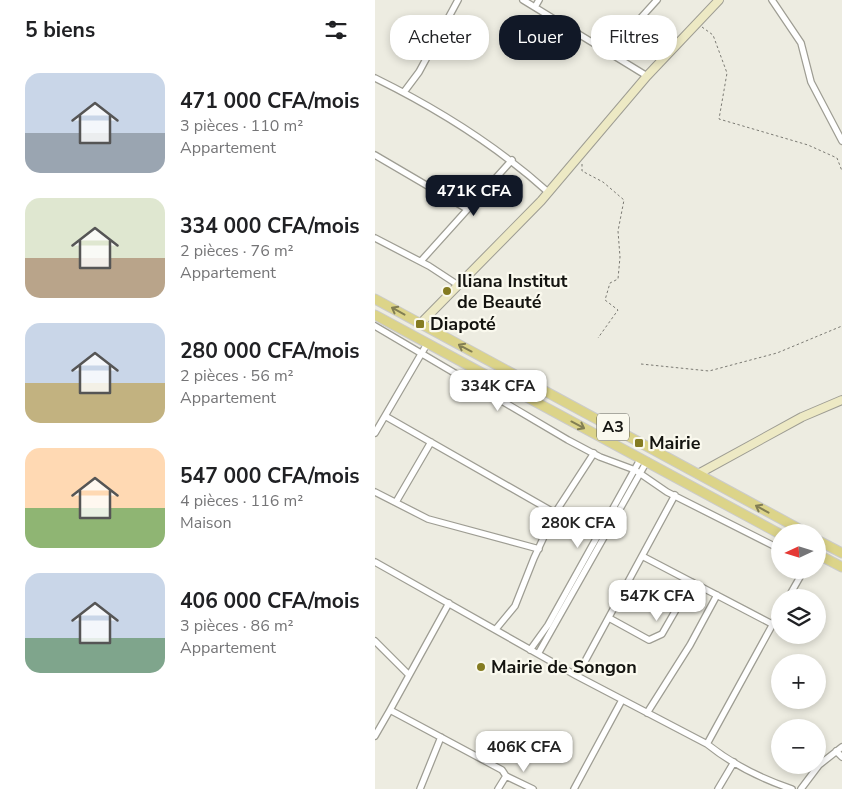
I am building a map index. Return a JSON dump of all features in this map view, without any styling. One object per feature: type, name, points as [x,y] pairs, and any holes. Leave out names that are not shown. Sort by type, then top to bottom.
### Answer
[{"type":"main road","name":"A3","points":[[375,299],[790,524]]},
{"type":"main road","name":"A3","points":[[375,316],[771,529]]},
{"type":"main road","points":[[412,336],[420,324]]},
{"type":"main road","points":[[826,545],[842,553]]},
{"type":"main road","points":[[826,559],[842,567]]},
{"type":"street","points":[[404,92],[419,72],[426,55],[439,37],[458,0]]},
{"type":"street","points":[[523,0],[591,42]]},
{"type":"street","points":[[535,7],[539,0]]},
{"type":"street","points":[[643,15],[657,0]]},
{"type":"street","points":[[420,324],[548,192],[647,76],[719,0]]},
{"type":"street","points":[[772,0],[801,43],[811,82],[842,141]]},
{"type":"street","points":[[621,60],[647,76]]},
{"type":"street","points":[[375,78],[404,92],[469,131],[513,160],[548,192]]},
{"type":"street","points":[[375,155],[467,209]]},
{"type":"street","points":[[421,261],[513,160]]},
{"type":"street","points":[[375,238],[421,261],[458,285]]},
{"type":"street","points":[[375,326],[551,431],[637,472],[667,492],[771,544]]},
{"type":"street","points":[[375,433],[420,353],[427,344]]},
{"type":"street","points":[[698,474],[802,417],[842,400]]},
{"type":"street","points":[[385,416],[555,513]]},
{"type":"street","points":[[396,502],[431,442]]},
{"type":"street","points":[[496,629],[515,606],[555,513],[594,453]]},
{"type":"street","points":[[530,650],[548,625],[644,460]]},
{"type":"street","points":[[538,654],[637,472]]},
{"type":"street","points":[[375,492],[428,519],[539,549]]},
{"type":"street","points":[[577,676],[675,495]]},
{"type":"street","points":[[642,556],[771,623]]},
{"type":"street","points":[[375,562],[577,676],[707,744],[734,762],[771,782],[792,789]]},
{"type":"street","points":[[609,618],[649,640],[655,639],[662,634],[692,582]]},
{"type":"street","points":[[647,713],[681,659],[717,595]]},
{"type":"street","points":[[375,736],[377,728],[390,710],[449,603]]},
{"type":"street","points":[[707,744],[771,626]]},
{"type":"street","points":[[375,641],[409,674]]},
{"type":"street","points":[[574,789],[622,700]]},
{"type":"street","points":[[390,710],[502,770],[506,776],[533,789]]},
{"type":"street","points":[[421,789],[441,737]]},
{"type":"street","points":[[801,789],[819,765],[842,747]]},
{"type":"street","points":[[835,751],[842,757]]},
{"type":"street","points":[[718,789],[734,762]]},
{"type":"street","points":[[498,789],[506,776]]},
{"type":"path","points":[[697,23],[713,35],[727,73],[719,119],[807,145],[837,158],[842,171]]},
{"type":"path","points":[[582,153],[582,171],[603,182],[624,200],[618,231],[620,257],[618,279],[610,283],[605,300],[618,310],[598,338]]},
{"type":"path","points":[[641,364],[709,371],[777,353],[842,326]]},
{"type":"place","name":"Iliana Institut de Beauté","points":[[447,291]]},
{"type":"place","name":"Diapoté","points":[[420,324]]},
{"type":"place","name":"Mairie","points":[[639,443]]},
{"type":"place","name":"Mairie de Songon","points":[[481,667]]}]
